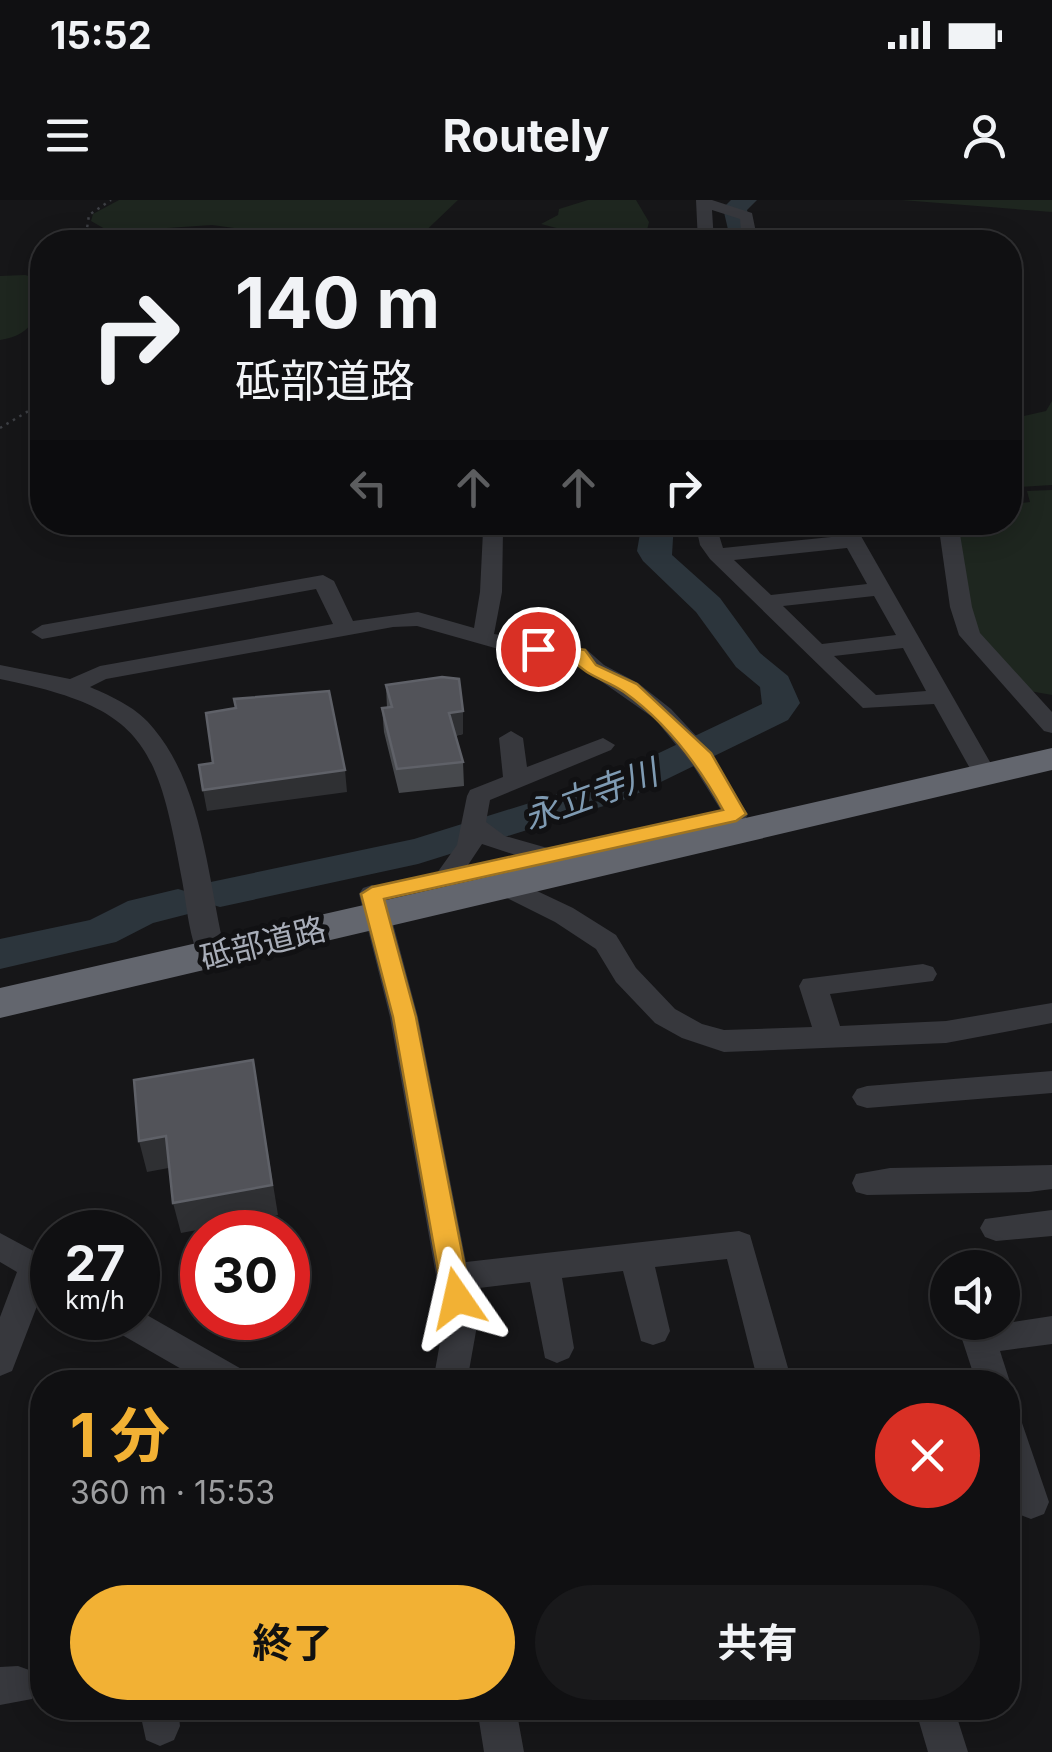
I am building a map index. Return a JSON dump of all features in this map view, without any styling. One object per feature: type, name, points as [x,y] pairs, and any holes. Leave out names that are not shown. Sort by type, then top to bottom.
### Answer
[{"type":"highway","name":"砥部道路","points":[[0,1003],[209,944],[376,904],[445,880],[489,854],[549,857],[736,814],[980,768],[1052,739]]},
{"type":"highway","name":"砥部道路","points":[[376,904],[489,854],[980,768],[1052,759]]},
{"type":"highway","name":"砥部道路","points":[[0,977],[209,944]]},
{"type":"street","points":[[705,230],[703,201],[749,220],[749,230]]},
{"type":"street","points":[[483,636],[491,592],[493,535]]},
{"type":"street","points":[[708,535],[718,555],[871,703],[942,696]]},
{"type":"street","points":[[718,555],[831,535]]},
{"type":"street","points":[[850,535],[980,768]]},
{"type":"street","points":[[950,535],[961,608],[970,635],[1052,726]]},
{"type":"street","points":[[42,632],[324,581],[346,629]]},
{"type":"street","points":[[765,602],[881,588]]},
{"type":"street","points":[[73,686],[100,673],[418,620],[516,647],[578,654],[590,669],[630,688],[698,750],[736,814]]},
{"type":"street","points":[[816,650],[910,640]]},
{"type":"street","points":[[0,672],[50,678],[96,694],[133,718],[157,747],[177,786],[209,944]]},
{"type":"street","points":[[512,738],[516,780]]},
{"type":"street","points":[[603,745],[479,796],[489,854],[606,942],[639,989],[665,1016],[692,1031],[724,1040],[946,1032],[1052,1013]]},
{"type":"street","points":[[376,904],[404,1017],[461,1320],[452,1370]]},
{"type":"street","points":[[830,1037],[812,986],[923,974]]},
{"type":"street","points":[[867,1097],[1052,1082]]},
{"type":"street","points":[[867,1183],[909,1177],[998,1181],[1052,1177]]},
{"type":"street","points":[[997,1231],[1052,1224]]},
{"type":"street","points":[[453,1277],[740,1244],[772,1370]]},
{"type":"street","points":[[0,1246],[30,1264]]},
{"type":"street","points":[[636,1256],[653,1331]]},
{"type":"street","points":[[544,1266],[557,1348]]},
{"type":"street","points":[[0,1361],[11,1300]]},
{"type":"street","points":[[989,1370],[979,1339],[1052,1330]]},
{"type":"street","points":[[160,1340],[212,1370]]},
{"type":"street","points":[[1020,1468],[1030,1502]]},
{"type":"street","points":[[498,1720],[504,1752]]},
{"type":"street","points":[[939,1720],[948,1752]]},
{"type":"path","points":[[86,230],[88,214],[110,200]]},
{"type":"path","points":[[0,428],[30,409]]},
{"type":"shaded area","points":[[119,200],[458,200],[427,230],[248,230],[212,225],[114,230],[91,221],[93,214]]},
{"type":"shaded area","points":[[588,200],[636,200],[649,222],[647,230],[564,230],[541,224],[558,215],[559,209]]},
{"type":"shaded area","points":[[901,200],[1052,200],[1052,212]]},
{"type":"shaded area","points":[[0,276],[30,276],[30,326],[22,333],[0,340]]},
{"type":"shaded area","points":[[1052,401],[1052,485],[1022,487],[1022,416],[1046,411]]},
{"type":"shaded area","points":[[1052,490],[1052,695],[1024,690],[976,636],[956,535],[1022,535],[1022,503],[1030,502],[1027,491]]},
{"type":"building","points":[[442,677],[459,679],[463,711],[449,713],[463,762],[397,769],[382,708],[392,707],[386,685]]},
{"type":"building","points":[[329,691],[345,770],[203,790],[199,765],[213,763],[206,713],[236,708],[234,699]]},
{"type":"building","points":[[253,1060],[272,1185],[173,1203],[166,1136],[139,1141],[134,1080]]},
{"type":"waterway","name":"永立寺川","points":[[740,230],[735,208],[745,200]]},
{"type":"waterway","name":"永立寺川","points":[[220,893],[418,851],[613,790],[775,712],[782,703],[776,683],[748,660],[708,605],[659,561],[653,551],[656,535]]},
{"type":"waterway","name":"永立寺川","points":[[0,954],[101,932],[142,911],[178,903]]},
{"type":"route","points":[[457,1298],[404,1017],[372,894],[736,814],[704,757],[630,688],[590,669],[578,654],[538,649]]}]
